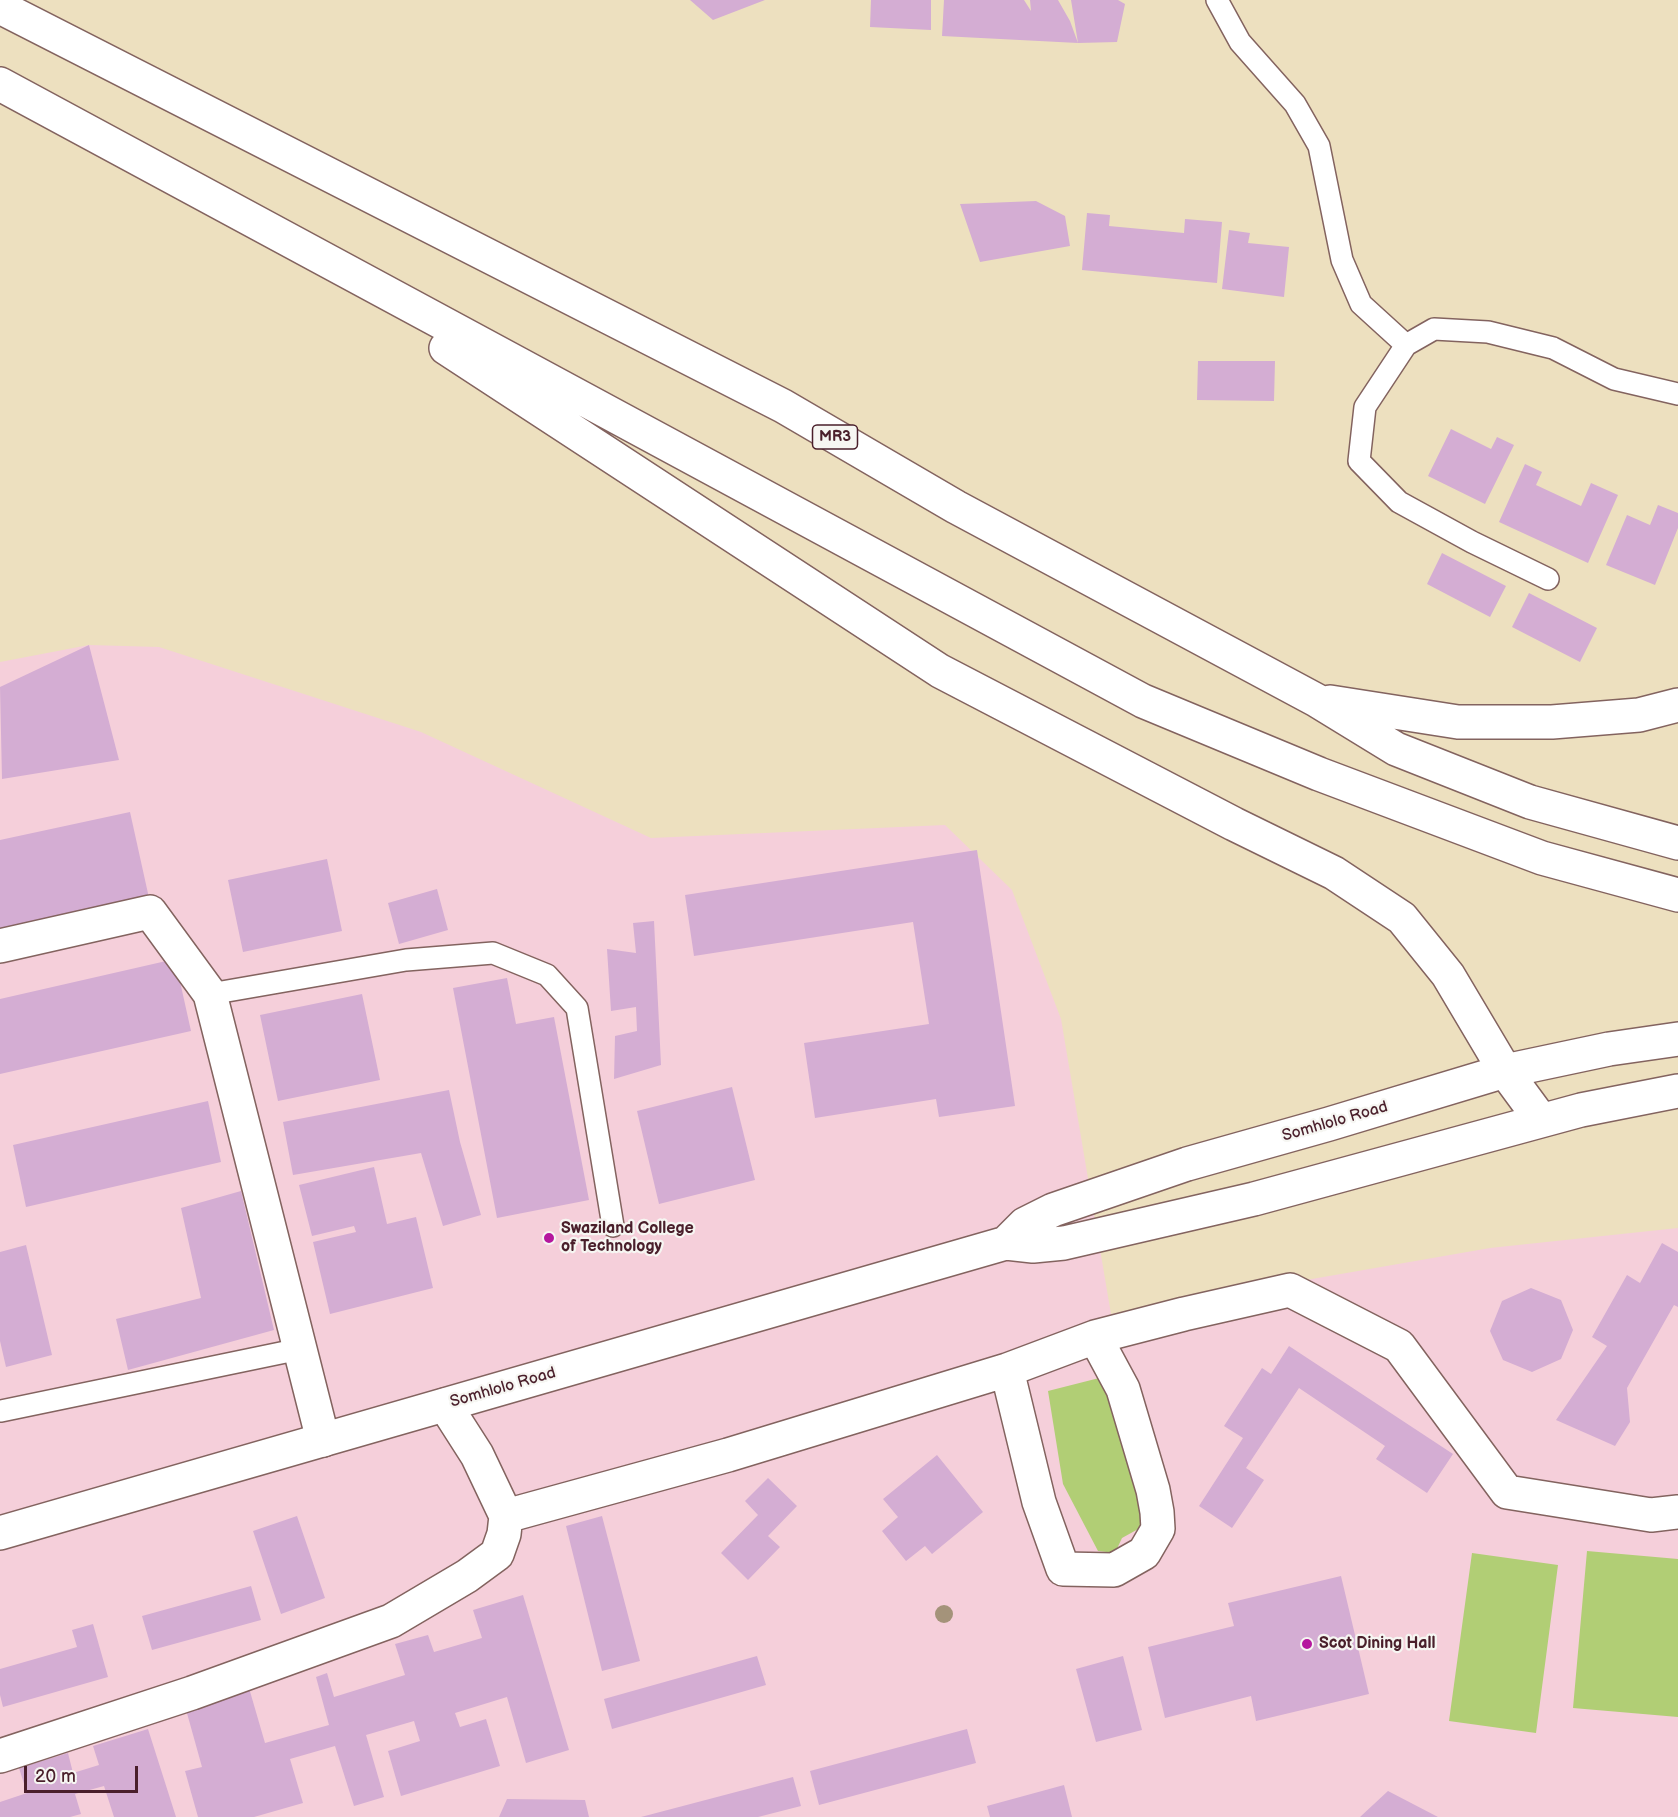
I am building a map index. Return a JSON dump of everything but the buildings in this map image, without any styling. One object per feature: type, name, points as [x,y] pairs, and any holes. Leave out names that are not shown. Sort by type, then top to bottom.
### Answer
[{"type":"main road","name":"MR3","points":[[0,7],[783,406],[956,507],[1316,700],[1396,749],[1518,798],[1678,843]]},
{"type":"main road","points":[[0,84],[1143,701],[1319,774],[1542,858],[1678,895]]},
{"type":"main road","points":[[247,218],[940,671],[1234,824],[1334,873],[1402,918],[1448,975],[1505,1071],[1541,1120]]},
{"type":"main road","points":[[1316,700],[1458,722],[1552,722],[1639,715],[1678,705]]},
{"type":"main road","points":[[0,946],[150,912],[210,994],[323,1440]]},
{"type":"main road","name":"Somhlolo Road","points":[[1006,1243],[1025,1224],[1053,1210],[1187,1164],[1505,1071],[1609,1049],[1678,1039]]},
{"type":"main road","name":"Somhlolo Road","points":[[0,1533],[1006,1243],[1033,1246],[1064,1243],[1254,1199],[1541,1120],[1678,1091]]},
{"type":"main road","points":[[506,1516],[729,1455],[1007,1370],[1095,1337],[1290,1290],[1399,1346],[1506,1492],[1651,1515],[1678,1512]]},
{"type":"main road","points":[[1007,1370],[1040,1502],[1063,1569],[1114,1570],[1144,1553],[1158,1529],[1157,1512],[1153,1490],[1123,1389],[1095,1337]]},
{"type":"main road","points":[[0,1756],[192,1693],[391,1621],[467,1576],[497,1554],[504,1534],[506,1516],[477,1455],[446,1405]]},
{"type":"lane","points":[[1217,0],[1240,42],[1295,104],[1319,146],[1342,260],[1361,304],[1406,345]]},
{"type":"lane","points":[[1548,579],[1472,543],[1399,502],[1359,461],[1365,407],[1406,345],[1434,329],[1488,332],[1553,348],[1614,380],[1678,394]]},
{"type":"lane","points":[[210,994],[406,960],[494,953],[547,975],[577,1008],[613,1227]]},
{"type":"lane","points":[[2,1411],[300,1349]]},
{"type":"shaded area","name":"Swaziland College of Technology","points":[[89,645],[159,647],[421,732],[651,838],[945,825],[1012,890],[1061,1019],[1111,1314],[1490,1248],[1678,1228],[1678,1817],[0,1817],[0,662]]},
{"type":"green space","points":[[1107,1376],[1142,1508],[1140,1528],[1122,1538],[1115,1553],[1098,1551],[1063,1484],[1048,1391]]},
{"type":"green space","points":[[1587,1551],[1678,1559],[1678,1717],[1573,1708]]},
{"type":"green space","points":[[1472,1553],[1558,1565],[1536,1733],[1449,1721]]},
{"type":"place","name":"Swaziland College of Technology","points":[[549,1238]]},
{"type":"place","name":"Scot Dining Hall","points":[[1307,1644]]}]
